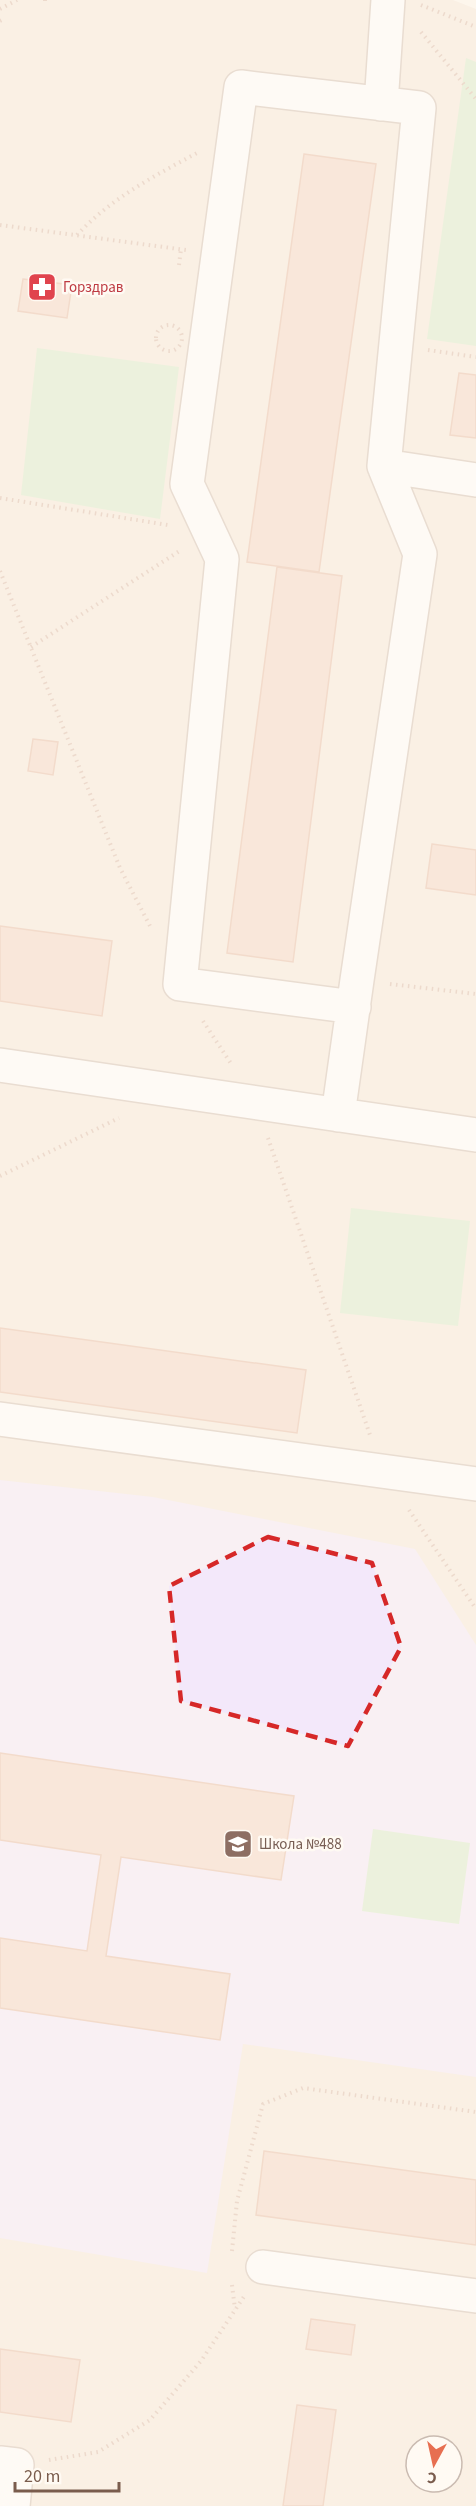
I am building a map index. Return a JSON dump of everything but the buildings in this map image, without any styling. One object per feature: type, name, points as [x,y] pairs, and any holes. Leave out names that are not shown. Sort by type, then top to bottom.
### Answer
[{"type":"lane","points":[[381,104],[388,0]]},
{"type":"lane","points":[[338,1115],[420,554],[384,466],[419,108],[241,87],[187,484],[222,560],[180,984],[355,994]]},
{"type":"lane","points":[[384,466],[476,480]]},
{"type":"lane","points":[[0,1065],[476,1136]]},
{"type":"lane","points":[[0,1419],[476,1484]]},
{"type":"lane","points":[[263,2267],[476,2296]]},
{"type":"lane","points":[[8,2464],[13,2506]]},
{"type":"path","points":[[0,9],[18,0]]},
{"type":"path","points":[[420,4],[476,27]]},
{"type":"path","points":[[417,27],[476,99]]},
{"type":"path","points":[[77,235],[95,215],[149,179],[235,133]]},
{"type":"path","points":[[0,225],[219,255]]},
{"type":"path","points":[[395,345],[476,357]]},
{"type":"path","points":[[0,498],[210,532]]},
{"type":"path","points":[[31,647],[210,532]]},
{"type":"path","points":[[355,994],[476,994]]},
{"type":"path","points":[[0,1176],[126,1115]]},
{"type":"path","points":[[232,2256],[237,2201],[263,2104],[303,2088],[476,2112]]},
{"type":"path","points":[[8,2464],[98,2452],[150,2420],[201,2361],[263,2267]]},
{"type":"path","points":[[232,2278],[235,2309]]},
{"type":"highlighted area","points":[[268,1537],[372,1563],[401,1647],[348,1746],[181,1701],[169,1586]]},
{"type":"shaded area","points":[[0,0],[453,0],[476,9],[476,2506],[0,2506]]},
{"type":"shaded area","name":"Школа №488","points":[[0,1480],[153,1497],[415,1549],[476,1645],[476,2077],[243,2044],[207,2273],[0,2238]]},
{"type":"green space","points":[[466,58],[476,62],[476,346],[427,339]]},
{"type":"green space","points":[[37,348],[179,367],[160,519],[21,495]]},
{"type":"green space","points":[[351,1208],[470,1221],[458,1326],[340,1313]]},
{"type":"green space","points":[[373,1829],[470,1843],[459,1924],[362,1911]]},
{"type":"place","name":"Горздрав","points":[[42,287]]},
{"type":"place","name":"Школа №488","points":[[238,1844]]}]
